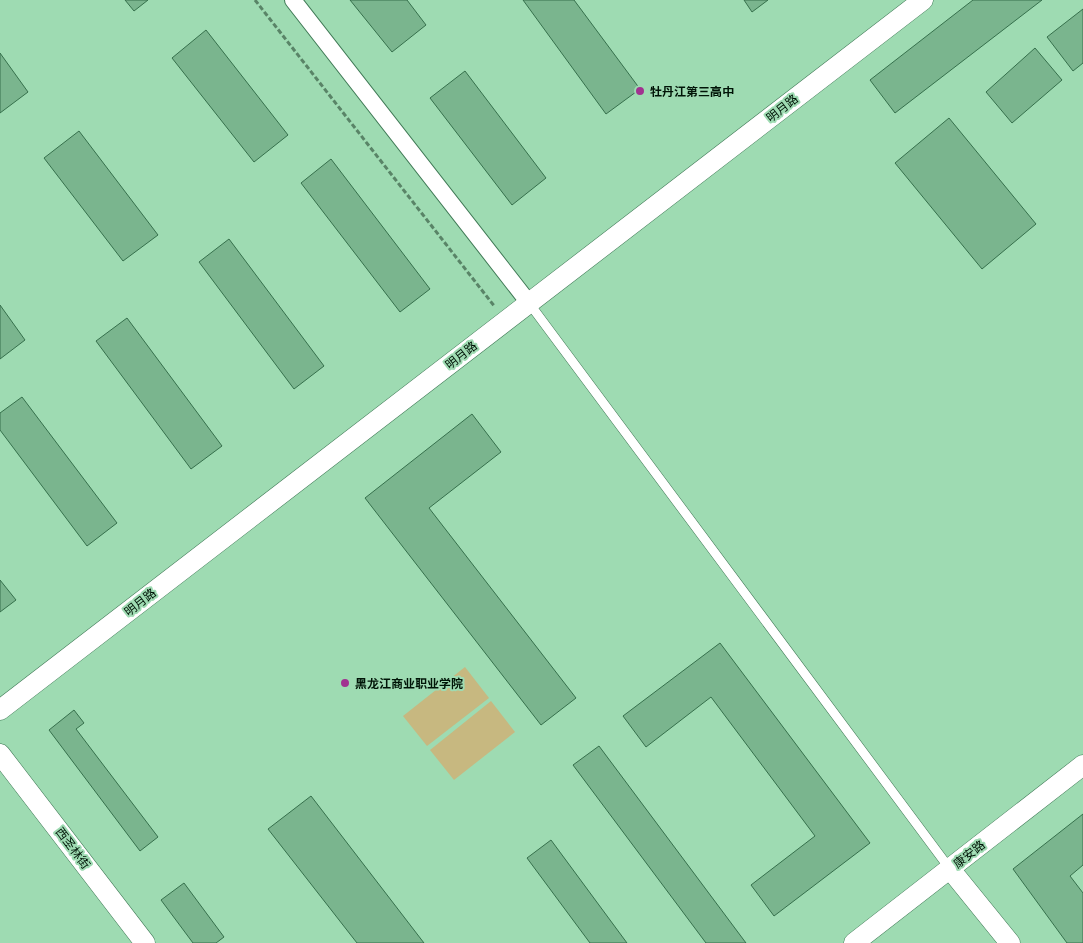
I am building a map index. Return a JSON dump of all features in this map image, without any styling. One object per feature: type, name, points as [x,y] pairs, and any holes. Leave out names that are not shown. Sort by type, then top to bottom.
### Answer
[{"type":"street","points":[[293,0],[529,303]]},
{"type":"street","name":"明月路","points":[[0,710],[923,0]]},
{"type":"street","name":"西圣林街","points":[[0,754],[145,943]]},
{"type":"street","name":"康安路","points":[[854,943],[1083,765]]},
{"type":"street","points":[[950,869],[1010,943]]},
{"type":"lane","points":[[529,303],[950,869]]},
{"type":"path","points":[[255,0],[506,321]]},
{"type":"shaded area","points":[[465,667],[489,698],[427,746],[403,716]]},
{"type":"shaded area","points":[[491,701],[515,732],[454,780],[430,750]]},
{"type":"building","points":[[125,0],[148,0],[134,11]]},
{"type":"building","points":[[350,0],[407,0],[426,25],[392,52]]},
{"type":"building","points":[[523,0],[574,0],[640,89],[606,114]]},
{"type":"building","points":[[744,0],[768,0],[752,12]]},
{"type":"building","points":[[973,0],[1042,0],[895,113],[870,80]]},
{"type":"building","points":[[1083,9],[1083,63],[1073,71],[1047,37]]},
{"type":"building","points":[[206,30],[288,135],[254,162],[172,58]]},
{"type":"building","points":[[1035,48],[1062,80],[1012,123],[986,92]]},
{"type":"building","points":[[0,53],[28,92],[0,113]]},
{"type":"building","points":[[465,71],[546,178],[512,205],[430,98]]},
{"type":"building","points":[[949,118],[1036,224],[982,269],[895,163]]},
{"type":"building","points":[[79,131],[158,235],[123,261],[44,158]]},
{"type":"building","points":[[331,159],[430,289],[400,312],[301,183]]},
{"type":"building","points":[[229,239],[324,366],[294,389],[199,262]]},
{"type":"building","points":[[0,305],[25,340],[0,359]]},
{"type":"building","points":[[127,318],[222,446],[191,469],[96,341]]},
{"type":"building","points":[[22,397],[117,523],[87,546],[0,430],[0,413]]},
{"type":"building","points":[[472,414],[501,452],[429,508],[576,698],[541,725],[365,498]]},
{"type":"building","points":[[0,580],[16,600],[0,612]]},
{"type":"building","points":[[720,643],[870,843],[774,916],[751,885],[815,836],[711,697],[646,747],[623,716]]},
{"type":"building","points":[[74,710],[84,723],[76,729],[158,837],[140,851],[49,730]]},
{"type":"building","points":[[599,746],[746,943],[706,943],[573,765]]},
{"type":"building","points":[[311,796],[424,943],[357,943],[268,829]]},
{"type":"building","points":[[1083,814],[1083,865],[1070,876],[1083,893],[1083,943],[1067,943],[1013,869]]},
{"type":"building","points":[[551,840],[627,943],[590,943],[527,858]]},
{"type":"building","points":[[184,883],[224,937],[216,943],[193,943],[161,900]]},
{"type":"place","name":"牡丹江第三高中","points":[[640,91]]},
{"type":"place","name":"黑龙江商业职业学院","points":[[345,683]]}]
